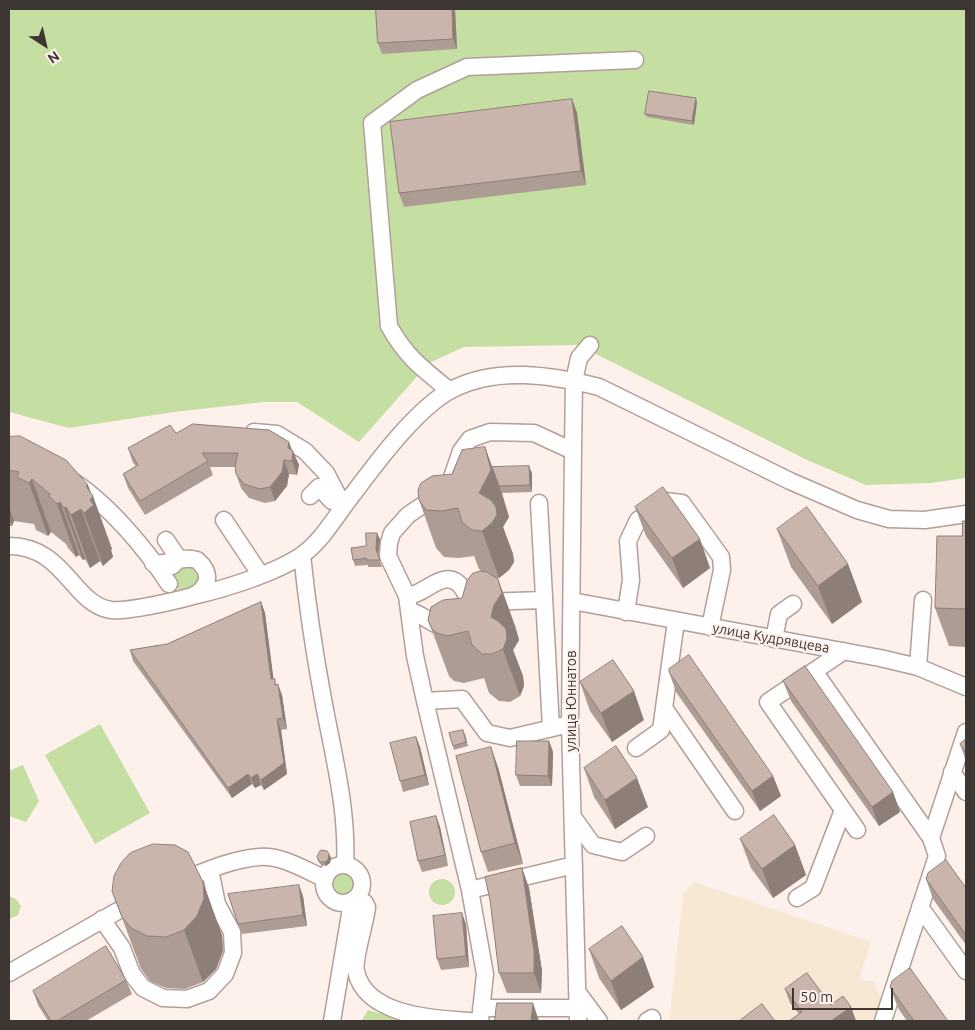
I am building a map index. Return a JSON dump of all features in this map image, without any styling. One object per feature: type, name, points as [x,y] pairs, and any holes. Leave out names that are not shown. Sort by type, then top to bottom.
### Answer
[{"type":"street","points":[[450,391],[423,370],[400,347],[389,326],[372,124],[417,90],[467,67],[635,60]]},
{"type":"street","name":"улица Юннатов","points":[[578,1008],[570,724],[574,381],[579,358],[590,345]]},
{"type":"street","points":[[329,499],[389,449],[424,410],[450,391],[486,378],[528,375],[574,381],[599,387],[790,481],[857,510],[889,519],[925,520],[966,514]]},
{"type":"street","points":[[9,546],[24,546],[55,562],[93,603],[111,610],[187,597],[260,574],[302,555],[319,540],[329,499],[326,473],[305,451],[277,434],[239,430]]},
{"type":"street","points":[[573,451],[534,433],[490,432],[470,440],[461,451],[451,480],[439,494],[408,515],[392,533],[388,556],[408,603],[415,656],[470,890],[485,974],[481,1015],[578,1008],[599,1021]]},
{"type":"street","points":[[60,471],[91,493],[153,563],[176,595],[187,597],[205,587],[208,576],[207,571],[197,560],[190,557],[178,559],[164,565],[153,563]]},
{"type":"street","points":[[626,612],[631,580],[628,541],[638,520],[664,501],[682,503],[721,557],[722,570],[710,627]]},
{"type":"street","points":[[538,503],[551,728]]},
{"type":"street","points":[[224,520],[260,574]]},
{"type":"street","points":[[166,540],[178,559]]},
{"type":"street","points":[[302,555],[310,626],[346,837],[345,865]]},
{"type":"street","points":[[169,584],[170,568],[178,559]]},
{"type":"street","points":[[449,580],[461,586],[468,603],[461,620],[448,626],[435,625],[408,603],[437,581],[449,580]]},
{"type":"street","points":[[468,603],[543,600]]},
{"type":"street","points":[[918,667],[923,600]]},
{"type":"street","name":"улица Кудрявцева","points":[[572,601],[844,651],[918,667],[966,687]]},
{"type":"street","points":[[774,639],[778,614],[793,604]]},
{"type":"street","points":[[636,748],[661,730],[676,621]]},
{"type":"street","points":[[844,651],[768,702],[858,830]]},
{"type":"street","points":[[814,671],[931,838],[937,856],[883,1020]]},
{"type":"street","points":[[425,701],[462,699],[487,732],[510,738],[570,724]]},
{"type":"street","points":[[664,708],[735,811]]},
{"type":"street","points":[[931,838],[966,732]]},
{"type":"street","points":[[952,772],[966,792]]},
{"type":"street","points":[[798,898],[813,888],[843,810]]},
{"type":"street","points":[[573,817],[593,845],[622,852],[646,836]]},
{"type":"street","points":[[9,973],[125,905],[210,869],[260,856],[289,863],[325,878]]},
{"type":"street","points":[[332,1021],[351,903],[360,893],[362,886],[358,872],[345,865],[331,870],[325,878],[325,890],[328,896],[341,903],[351,903],[365,902],[367,907],[355,970],[364,989],[380,1004],[423,1018],[471,1021]]},
{"type":"street","points":[[470,890],[574,865]]},
{"type":"street","points":[[102,920],[122,948],[132,974],[143,988],[163,998],[187,1000],[209,991],[225,974],[233,953],[232,932],[228,920],[217,904],[210,869]]},
{"type":"street","points":[[920,907],[966,971]]},
{"type":"shaded area","points":[[694,882],[871,942],[859,979],[874,982],[881,997],[873,1021],[669,1021],[683,894]]},
{"type":"green space","points":[[9,9],[966,9],[966,478],[931,483],[866,485],[807,460],[578,345],[464,347],[429,363],[359,442],[297,402],[264,402],[174,412],[69,428],[9,412]]},
{"type":"green space","points":[[190,562],[203,580],[185,594],[175,586],[173,576],[175,568]]},
{"type":"green space","points":[[100,724],[150,813],[95,844],[45,755]]},
{"type":"green space","points":[[23,765],[39,801],[26,822],[9,816],[9,771]]},
{"type":"green space","points":[[343,869],[354,873],[358,884],[354,895],[343,899],[332,895],[328,884],[332,873]]},
{"type":"green space","points":[[442,879],[451,883],[455,892],[451,901],[442,905],[433,901],[429,892],[433,883]]},
{"type":"green space","points":[[9,896],[16,899],[21,906],[18,915],[10,919]]},
{"type":"green space","points":[[368,1010],[405,1021],[361,1021]]},
{"type":"building","points":[[376,9],[452,9],[453,39],[378,43]]},
{"type":"building","points":[[649,91],[696,98],[692,121],[645,114]]},
{"type":"building","points":[[572,99],[581,171],[399,193],[390,122]]},
{"type":"building","points":[[193,424],[269,430],[289,442],[288,448],[293,451],[292,461],[284,460],[282,472],[270,487],[260,489],[244,484],[236,474],[235,466],[238,453],[202,453],[208,461],[140,501],[123,474],[138,465],[128,448],[170,425],[176,433]]},
{"type":"building","points":[[20,436],[66,460],[88,485],[86,486],[93,496],[90,500],[94,505],[84,513],[81,509],[71,515],[66,507],[64,508],[60,502],[57,504],[49,496],[50,494],[32,479],[29,483],[17,477],[19,472],[9,470],[9,437]]},
{"type":"building","points":[[485,447],[491,470],[479,493],[491,500],[496,507],[497,515],[492,523],[482,531],[472,530],[462,522],[458,508],[442,511],[426,510],[419,500],[418,490],[421,483],[432,476],[452,474],[462,450]]},
{"type":"building","points":[[529,466],[530,485],[499,486],[492,467]]},
{"type":"building","points":[[663,487],[700,539],[672,558],[635,507]]},
{"type":"building","points":[[807,507],[848,564],[818,586],[777,529]]},
{"type":"building","points":[[963,521],[966,521],[966,609],[935,608],[937,536],[962,536]]},
{"type":"building","points":[[366,533],[377,533],[376,549],[380,560],[366,560],[366,558],[353,560],[351,548],[366,546]]},
{"type":"building","points":[[480,571],[487,572],[498,579],[502,593],[494,605],[491,617],[506,629],[507,639],[503,649],[492,654],[482,654],[472,645],[468,631],[447,636],[437,633],[432,629],[428,620],[431,607],[443,600],[462,598],[467,581],[472,574]]},
{"type":"building","points":[[261,602],[271,679],[275,679],[275,685],[278,684],[283,718],[277,719],[284,763],[261,780],[257,774],[251,778],[248,774],[228,788],[130,650],[167,644]]},
{"type":"building","points":[[689,655],[773,776],[752,791],[669,672],[669,669]]},
{"type":"building","points":[[613,660],[634,691],[601,713],[580,682]]},
{"type":"building","points":[[805,666],[893,792],[872,807],[783,681]]},
{"type":"building","points":[[463,730],[466,742],[453,746],[449,733]]},
{"type":"building","points":[[416,737],[425,775],[400,781],[390,743]]},
{"type":"building","points":[[966,739],[966,753],[960,744]]},
{"type":"building","points":[[517,741],[549,741],[548,776],[516,775]]},
{"type":"building","points":[[616,746],[637,778],[605,800],[584,768]]},
{"type":"building","points":[[491,747],[515,843],[481,852],[456,756]]},
{"type":"building","points":[[774,815],[795,845],[762,869],[740,839]]},
{"type":"building","points":[[436,816],[445,855],[418,861],[410,822]]},
{"type":"building","points":[[153,844],[175,845],[188,852],[203,882],[204,899],[197,916],[184,930],[166,937],[147,936],[131,928],[122,917],[112,891],[114,876],[121,863],[130,853]]},
{"type":"building","points":[[321,850],[327,851],[329,854],[328,860],[325,862],[320,862],[317,857]]},
{"type":"building","points":[[946,860],[966,888],[966,935],[926,879],[928,873]]},
{"type":"building","points":[[522,868],[534,951],[534,973],[499,973],[490,900],[485,877]]},
{"type":"building","points":[[299,885],[303,915],[238,924],[228,894]]},
{"type":"building","points":[[462,913],[466,956],[437,959],[433,916]]},
{"type":"building","points":[[622,926],[643,957],[611,981],[589,949]]},
{"type":"building","points":[[106,946],[126,980],[57,1021],[51,1021],[33,991]]},
{"type":"building","points":[[910,968],[948,1021],[914,1021],[890,987],[892,981]]},
{"type":"building","points":[[807,973],[831,1005],[843,996],[851,1007],[831,1021],[789,1021],[802,1012],[785,989]]},
{"type":"building","points":[[497,1003],[533,1003],[531,1021],[495,1021]]},
{"type":"building","points":[[762,1004],[775,1021],[741,1020]]}]
